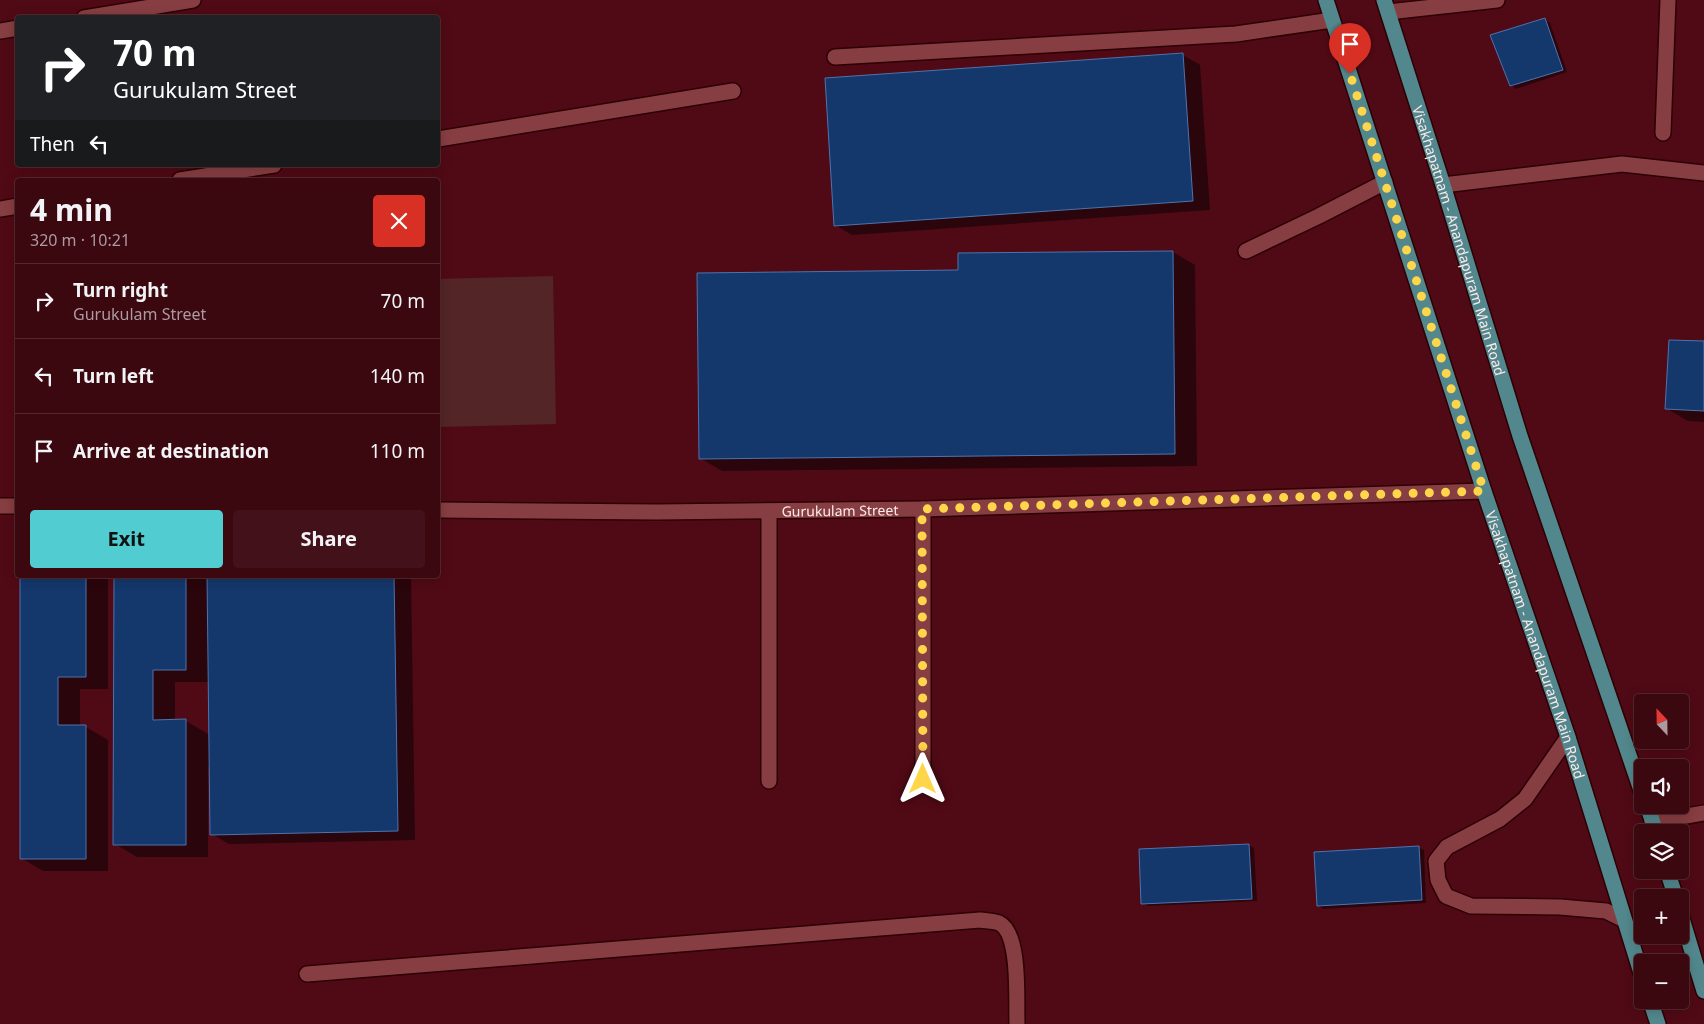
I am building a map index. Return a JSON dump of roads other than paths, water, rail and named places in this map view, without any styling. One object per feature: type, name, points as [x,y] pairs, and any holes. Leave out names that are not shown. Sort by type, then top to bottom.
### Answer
[{"type":"main road","name":"Visakhapatnam - Anandapuram Main Road","points":[[1326,0],[1484,491],[1568,737],[1635,954]]},
{"type":"main road","name":"Visakhapatnam - Anandapuram Main Road","points":[[1386,6],[1520,436],[1634,770]]},
{"type":"main road","points":[[1689,941],[1704,990]]},
{"type":"main road","points":[[1653,1009],[1658,1024]]},
{"type":"street","points":[[102,15],[193,0]]},
{"type":"street","points":[[1386,6],[1497,0]]},
{"type":"street","points":[[1663,133],[1668,0]]},
{"type":"street","points":[[836,57],[1236,34],[1332,20]]},
{"type":"street","points":[[0,31],[15,28]]},
{"type":"street","points":[[440,139],[733,91]]},
{"type":"street","points":[[1443,185],[1622,164],[1704,172]]},
{"type":"street","points":[[193,178],[261,167]]},
{"type":"street","points":[[1246,251],[1320,216],[1385,182]]},
{"type":"street","points":[[0,209],[15,206]]},
{"type":"street","name":"Gurukulam Street","points":[[440,510],[657,512],[922,509],[1484,491]]},
{"type":"street","points":[[0,506],[15,506]]},
{"type":"street","points":[[922,509],[923,779]]},
{"type":"street","points":[[769,511],[769,781]]},
{"type":"street","points":[[1568,737],[1525,799],[1500,819],[1447,847],[1436,861],[1438,880],[1446,896],[1471,906],[1606,911],[1624,920]]},
{"type":"street","points":[[1665,824],[1704,813]]},
{"type":"street","points":[[308,974],[980,920],[1000,923],[1011,936],[1015,961],[1017,1024]]}]
